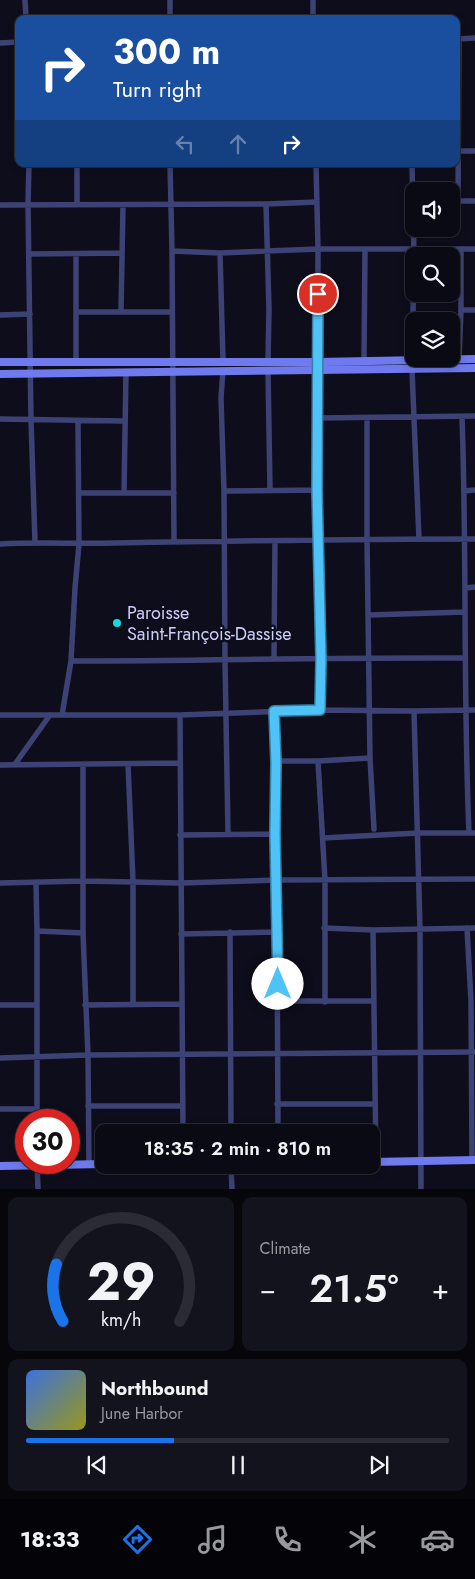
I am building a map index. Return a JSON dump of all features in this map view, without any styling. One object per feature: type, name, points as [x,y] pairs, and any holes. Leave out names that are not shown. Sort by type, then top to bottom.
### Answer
[{"type":"main road","points":[[460,360],[475,359]]},
{"type":"main road","points":[[0,374],[268,370],[364,360],[405,360]]},
{"type":"main road","points":[[0,362],[268,361],[317,366],[412,370],[475,368]]},
{"type":"main road","points":[[380,1162],[474,1160]]},
{"type":"main road","points":[[80,1164],[95,1164]]},
{"type":"main road","points":[[0,1166],[15,1165]]},
{"type":"street","points":[[25,0],[26,15]]},
{"type":"street","points":[[170,0],[170,15]]},
{"type":"street","points":[[313,0],[313,15]]},
{"type":"street","points":[[460,39],[475,38]]},
{"type":"street","points":[[0,43],[15,42]]},
{"type":"street","points":[[460,151],[475,151]]},
{"type":"street","points":[[29,167],[31,420],[35,542]]},
{"type":"street","points":[[77,167],[77,204]]},
{"type":"street","points":[[170,167],[174,542]]},
{"type":"street","points":[[316,167],[320,710]]},
{"type":"street","points":[[412,167],[412,182]]},
{"type":"street","points":[[458,167],[458,182]]},
{"type":"street","points":[[460,201],[475,201]]},
{"type":"street","points":[[0,205],[171,205],[316,202]]},
{"type":"street","points":[[266,204],[268,361]]},
{"type":"street","points":[[121,312],[124,205]]},
{"type":"street","points":[[364,360],[365,249]]},
{"type":"street","points":[[172,251],[220,253],[405,249]]},
{"type":"street","points":[[460,335],[461,250],[475,249]]},
{"type":"street","points":[[29,254],[122,253]]},
{"type":"street","points":[[220,253],[223,361]]},
{"type":"street","points":[[76,254],[76,361]]},
{"type":"street","points":[[461,310],[475,310]]},
{"type":"street","points":[[76,312],[172,312]]},
{"type":"street","points":[[0,315],[30,314]]},
{"type":"street","points":[[223,370],[221,398],[225,542],[224,660],[228,834]]},
{"type":"street","points":[[268,370],[270,490]]},
{"type":"street","points":[[412,370],[419,539]]},
{"type":"street","points":[[124,493],[126,372]]},
{"type":"street","points":[[318,418],[475,416]]},
{"type":"street","points":[[323,838],[418,833],[472,833],[466,760],[465,539],[462,417]]},
{"type":"street","points":[[368,418],[367,539],[370,758],[374,829]]},
{"type":"street","points":[[0,419],[124,421]]},
{"type":"street","points":[[62,715],[71,661],[75,588],[80,544],[78,421]]},
{"type":"street","points":[[224,490],[317,490]]},
{"type":"street","points":[[464,491],[475,490]]},
{"type":"street","points":[[80,493],[174,493]]},
{"type":"street","points":[[0,544],[35,542],[80,544],[225,542],[318,539],[475,539]]},
{"type":"street","points":[[274,658],[275,541]]},
{"type":"street","points":[[465,588],[475,588]]},
{"type":"street","points":[[369,615],[465,612]]},
{"type":"street","points":[[71,661],[370,657],[465,658]]},
{"type":"street","points":[[0,715],[180,715],[320,710],[475,710]]},
{"type":"street","points":[[274,711],[278,932],[278,1124]]},
{"type":"street","points":[[414,711],[420,878],[421,1189]]},
{"type":"street","points":[[15,764],[50,715]]},
{"type":"street","points":[[180,715],[183,1124]]},
{"type":"street","points":[[276,762],[370,758]]},
{"type":"street","points":[[466,760],[475,760]]},
{"type":"street","points":[[318,761],[325,880],[326,1002]]},
{"type":"street","points":[[0,765],[179,763]]},
{"type":"street","points":[[128,764],[133,881],[133,1004]]},
{"type":"street","points":[[82,765],[83,933],[88,1055],[89,1164]]},
{"type":"street","points":[[180,835],[275,834]]},
{"type":"street","points":[[0,883],[133,881],[181,883],[420,878],[475,879]]},
{"type":"street","points":[[36,883],[37,1109]]},
{"type":"street","points":[[324,928],[373,930],[475,928]]},
{"type":"street","points":[[467,928],[473,1001],[474,1160]]},
{"type":"street","points":[[373,930],[375,1124]]},
{"type":"street","points":[[37,931],[83,933]]},
{"type":"street","points":[[230,932],[231,1124]]},
{"type":"street","points":[[181,934],[278,932]]},
{"type":"street","points":[[278,1001],[374,1001]]},
{"type":"street","points":[[0,1004],[37,1005]]},
{"type":"street","points":[[85,1005],[181,1004]]},
{"type":"street","points":[[0,1058],[88,1055],[473,1052]]},
{"type":"street","points":[[278,1104],[375,1104]]},
{"type":"street","points":[[88,1106],[182,1106]]},
{"type":"street","points":[[0,1109],[15,1109]]},
{"type":"street","points":[[37,1174],[38,1189]]},
{"type":"street","points":[[232,1174],[232,1189]]},
{"type":"place","name":"Paroisse Saint-François-Dassise","points":[[117,623]]},
{"type":"route","points":[[278,984],[274,711],[320,710],[321,659],[317,490],[318,294]]}]
